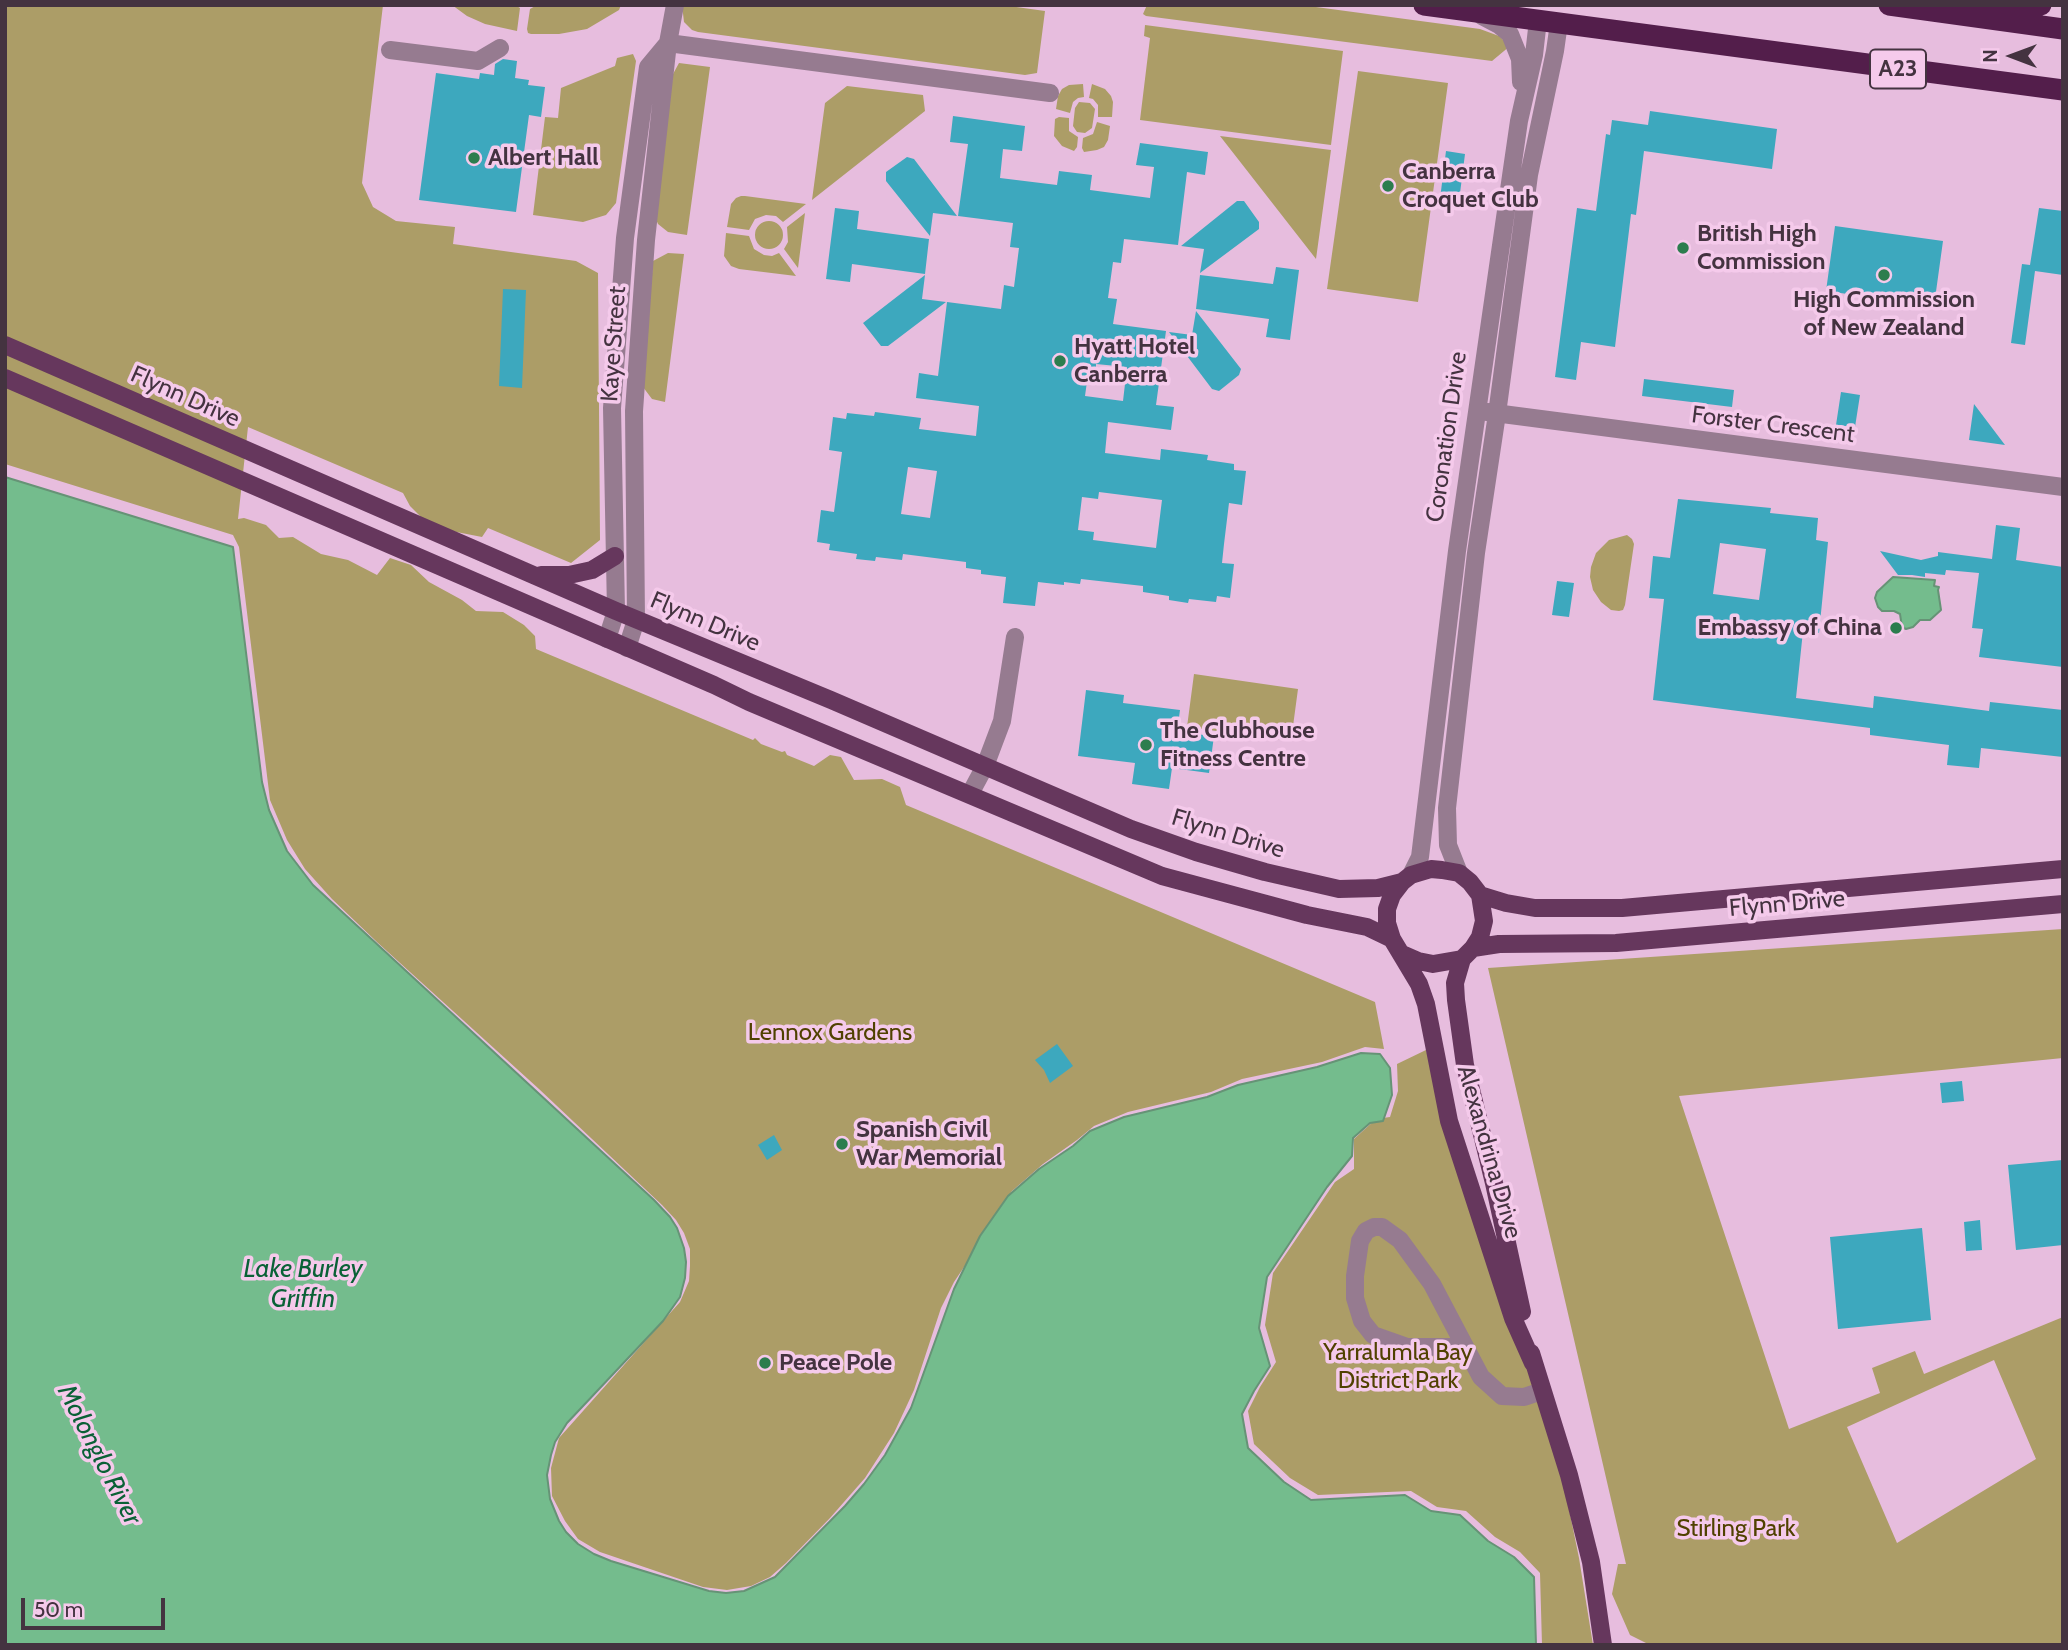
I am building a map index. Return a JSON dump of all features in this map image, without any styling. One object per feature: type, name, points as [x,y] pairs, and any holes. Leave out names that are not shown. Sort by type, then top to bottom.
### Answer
[{"type":"highway","name":"A23","points":[[1424,5],[1475,12],[1549,13],[2063,90]]},
{"type":"highway","points":[[1889,5],[2063,29]]},
{"type":"highway","points":[[1961,15],[2041,5]]},
{"type":"main road","name":"Flynn Drive","points":[[5,345],[636,620],[1131,829],[1265,872],[1339,889],[1378,888],[1407,879]]},
{"type":"main road","points":[[5,377],[749,702],[1162,876],[1307,915],[1367,927],[1397,947],[1418,961],[1433,964],[1467,954],[1480,937],[1483,921],[1480,895],[1471,882],[1459,873],[1431,869],[1407,879],[1392,895],[1387,909],[1387,923],[1397,947]]},
{"type":"main road","points":[[534,576],[569,575],[592,570],[615,556]]},
{"type":"main road","points":[[714,685],[726,658]]},
{"type":"main road","name":"Flynn Drive","points":[[1480,895],[1535,908],[1622,908],[2063,869]]},
{"type":"main road","name":"Flynn Drive","points":[[1467,954],[1499,944],[1616,943],[2063,904]]},
{"type":"main road","name":"Alexandrina Drive","points":[[1397,947],[1419,984],[1426,1004],[1449,1121],[1513,1318],[1533,1363]]},
{"type":"main road","name":"Alexandrina Drive","points":[[1467,954],[1455,983],[1465,1065],[1533,1363],[1569,1475],[1591,1562],[1603,1645]]},
{"type":"street","name":"Kaye Street","points":[[627,648],[636,620],[634,411],[646,240],[668,43],[675,5]]},
{"type":"street","points":[[1475,12],[1499,24],[1510,34],[1516,46],[1521,74],[1519,121]]},
{"type":"street","name":"Coronation Drive","points":[[1407,879],[1420,857],[1457,551],[1519,121],[1534,55],[1549,13]]},
{"type":"street","name":"Coronation Drive","points":[[1459,873],[1448,845],[1447,808],[1474,567],[1497,414],[1549,13]]},
{"type":"street","name":"Kaye Street","points":[[607,639],[616,611],[612,408],[625,237],[648,67],[668,43]]},
{"type":"street","points":[[668,43],[1050,93]]},
{"type":"street","points":[[390,50],[478,61],[500,48]]},
{"type":"street","name":"Forster Crescent","points":[[1478,411],[2063,487]]},
{"type":"street","points":[[970,794],[985,766],[1002,721],[1015,637]]},
{"type":"street","points":[[1466,1352],[1450,1347],[1407,1347],[1373,1335],[1362,1321],[1355,1298],[1360,1241],[1366,1231],[1382,1227],[1400,1240],[1432,1284],[1481,1377],[1502,1396],[1524,1397],[1542,1391]]},
{"type":"green space","name":"Lennox Gardens","points":[[5,5],[383,5],[362,183],[373,207],[396,221],[455,227],[453,244],[576,261],[598,273],[600,540],[571,563],[488,528],[482,537],[431,527],[410,506],[403,493],[248,427],[238,519],[244,518],[266,525],[279,538],[293,537],[321,554],[348,560],[377,575],[390,558],[411,565],[429,582],[476,611],[503,612],[524,625],[535,636],[536,649],[753,740],[755,738],[761,744],[785,751],[787,755],[814,766],[830,755],[841,757],[854,780],[882,779],[900,787],[906,805],[1375,1002],[1384,1049],[1365,1047],[1322,1062],[1242,1079],[1211,1092],[1128,1112],[1094,1126],[1012,1191],[984,1230],[941,1308],[914,1390],[894,1433],[865,1478],[830,1518],[770,1577],[751,1586],[727,1590],[703,1587],[600,1552],[578,1539],[552,1496],[551,1468],[559,1438],[680,1302],[689,1281],[690,1249],[676,1220],[662,1205],[378,943],[305,869],[287,840],[270,800],[239,547],[233,535],[5,464]]},
{"type":"green space","points":[[452,5],[515,5],[520,8],[517,31],[485,24]]},
{"type":"green space","points":[[537,5],[621,5],[619,10],[587,29],[559,34],[531,34],[527,29],[530,9]]},
{"type":"green space","points":[[682,5],[1002,5],[1045,11],[1037,73],[1025,75],[698,32],[684,22]]},
{"type":"green space","points":[[1147,5],[1301,5],[1480,29],[1499,36],[1510,46],[1492,61],[1146,16],[1143,14]]},
{"type":"green space","points":[[1145,25],[1343,51],[1331,145],[1140,120],[1150,38],[1144,36]]},
{"type":"green space","name":"Albert Hall","points":[[633,54],[636,61],[616,203],[606,215],[583,222],[533,215],[545,117],[558,118],[561,88],[615,66],[617,58]]},
{"type":"green space","points":[[679,63],[710,67],[687,235],[668,232],[658,224],[655,217],[673,74]]},
{"type":"green space","name":"Canberra Croquet Club","points":[[1358,71],[1448,83],[1418,302],[1327,289]]},
{"type":"green space","points":[[1083,84],[1084,97],[1073,102],[1070,113],[1056,109],[1062,89],[1069,85]]},
{"type":"green space","points":[[1092,84],[1105,89],[1111,96],[1112,117],[1098,117],[1098,105],[1089,98]]},
{"type":"green space","points":[[847,86],[923,95],[925,111],[812,200],[825,103]]},
{"type":"green space","points":[[1079,102],[1090,103],[1095,109],[1092,128],[1085,133],[1077,132],[1073,126],[1075,108]]},
{"type":"green space","points":[[1069,118],[1069,131],[1078,137],[1074,151],[1062,146],[1054,136],[1055,119]]},
{"type":"green space","points":[[1097,122],[1110,126],[1108,140],[1104,147],[1084,152],[1083,138],[1093,134]]},
{"type":"green space","points":[[1220,136],[1331,150],[1316,259]]},
{"type":"green space","points":[[741,196],[806,204],[783,222],[776,216],[766,215],[755,219],[749,230],[727,227],[731,204]]},
{"type":"green space","points":[[805,213],[798,268],[784,249],[788,242],[787,227]]},
{"type":"green space","points":[[769,221],[779,225],[783,235],[779,245],[769,249],[759,245],[755,235],[759,225]]},
{"type":"green space","points":[[726,233],[749,236],[754,249],[764,255],[779,253],[796,276],[731,266],[724,256]]},
{"type":"green space","points":[[668,253],[684,254],[665,402],[652,399],[643,387],[653,261]]},
{"type":"green space","points":[[1627,535],[1634,544],[1625,605],[1623,610],[1611,610],[1593,590],[1591,567],[1596,553],[1609,540]]},
{"type":"green space","points":[[1194,674],[1298,689],[1291,741],[1187,727]]},
{"type":"green space","name":"Stirling Park","points":[[2063,929],[2063,1058],[1679,1096],[1789,1429],[1880,1393],[1872,1368],[1915,1351],[1924,1374],[2063,1317],[2063,1645],[1650,1645],[1630,1635],[1612,1594],[1618,1564],[1626,1564],[1488,968]],"holes":[[[1994,1360],[2036,1459],[1897,1543],[1847,1427]]]},
{"type":"green space","name":"Yarralumla Bay District Park","points":[[1426,1050],[1561,1470],[1593,1645],[1542,1645],[1540,1573],[1520,1552],[1495,1537],[1466,1511],[1437,1507],[1411,1491],[1318,1495],[1290,1478],[1254,1444],[1248,1411],[1276,1362],[1265,1325],[1273,1273],[1335,1182],[1354,1169],[1354,1139],[1376,1119],[1390,1117],[1398,1091],[1397,1064]]},
{"type":"water","name":"Lake Burley Griffin","points":[[5,477],[233,547],[262,782],[269,810],[287,851],[313,885],[654,1200],[677,1228],[686,1262],[680,1297],[663,1321],[567,1423],[555,1442],[547,1475],[550,1499],[559,1521],[578,1544],[611,1561],[709,1591],[744,1591],[775,1577],[845,1506],[885,1455],[911,1408],[954,1289],[980,1236],[1008,1196],[1039,1169],[1090,1131],[1124,1117],[1207,1097],[1238,1085],[1317,1067],[1361,1053],[1380,1054],[1390,1068],[1392,1095],[1383,1121],[1370,1123],[1353,1138],[1352,1156],[1327,1187],[1267,1277],[1259,1328],[1270,1366],[1242,1414],[1248,1448],[1284,1482],[1311,1500],[1405,1495],[1431,1511],[1460,1515],[1488,1541],[1514,1557],[1534,1577],[1536,1645],[5,1645]]},
{"type":"water","points":[[1893,577],[1935,580],[1934,586],[1939,587],[1941,610],[1930,620],[1920,620],[1913,627],[1906,629],[1902,627],[1900,614],[1882,611],[1875,598],[1877,592]]},
{"type":"building","name":"Albert Hall","points":[[503,59],[517,61],[515,78],[529,80],[528,85],[545,87],[541,117],[529,115],[516,212],[419,200],[436,73],[479,79],[480,73],[494,75],[495,64]]},
{"type":"building","points":[[1650,111],[1777,129],[1772,169],[1644,151],[1636,215],[1631,214],[1615,347],[1581,342],[1576,380],[1555,377],[1577,208],[1596,211],[1606,134],[1610,135],[1612,120],[1648,125]]},
{"type":"building","name":"Hyatt Hotel Canberra","points":[[953,116],[1025,126],[1022,151],[1003,149],[1000,178],[1057,185],[1059,171],[1092,175],[1090,190],[1150,198],[1154,167],[1136,165],[1140,143],[1208,152],[1205,175],[1187,172],[1178,245],[1124,239],[1121,263],[1113,262],[1108,298],[1117,299],[1113,324],[1166,331],[1156,405],[1174,407],[1171,430],[1108,422],[1105,453],[1160,460],[1161,449],[1208,455],[1207,460],[1234,464],[1234,470],[1246,471],[1242,505],[1229,503],[1222,563],[1234,564],[1230,598],[1217,596],[1216,602],[1189,599],[1188,603],[1169,600],[1169,596],[1143,592],[1143,586],[1081,579],[1080,584],[1038,582],[1035,606],[1003,603],[1006,577],[981,574],[981,570],[966,568],[966,562],[903,554],[902,560],[876,557],[875,561],[856,559],[857,554],[829,550],[830,544],[817,542],[821,510],[834,512],[842,452],[829,450],[833,417],[846,419],[847,413],[874,416],[875,412],[921,418],[919,429],[976,436],[979,406],[916,398],[919,373],[938,376],[947,302],[1001,309],[1004,285],[1014,287],[1019,248],[1010,247],[1013,223],[958,216],[968,144],[950,142]],"holes":[[[1096,364],[1127,367],[1123,401],[1085,396],[1089,367],[1096,368]],[[908,467],[937,471],[930,518],[901,514]],[[1099,492],[1162,500],[1156,548],[1093,540],[1094,532],[1078,530],[1082,497],[1098,499]]]},
{"type":"building","points":[[1446,151],[1465,154],[1459,201],[1440,199]]},
{"type":"building","points":[[907,157],[914,159],[957,216],[933,213],[930,236],[886,181],[886,172]]},
{"type":"building","points":[[1237,201],[1244,201],[1259,222],[1259,229],[1200,273],[1204,249],[1181,246]]},
{"type":"building","points":[[835,208],[859,211],[857,229],[929,239],[925,274],[852,264],[850,282],[826,279]]},
{"type":"building","points":[[2039,208],[2063,211],[2063,275],[2035,271],[2025,345],[2011,343],[2022,264],[2030,265]]},
{"type":"building","points":[[1835,226],[1943,241],[1934,306],[1826,291]]},
{"type":"building","points":[[1276,267],[1299,270],[1290,340],[1266,337],[1269,319],[1196,309],[1200,275],[1273,284]]},
{"type":"building","points":[[925,275],[922,299],[946,302],[888,346],[881,346],[863,323]]},
{"type":"building","points":[[503,289],[526,290],[522,388],[499,386]]},
{"type":"building","points":[[1196,311],[1241,369],[1239,375],[1219,391],[1212,389],[1169,332],[1192,335]]},
{"type":"building","points":[[1644,379],[1734,390],[1732,407],[1642,396]]},
{"type":"building","points":[[1841,392],[1860,395],[1855,427],[1836,425]]},
{"type":"building","points":[[1974,404],[2005,445],[1969,440]]},
{"type":"building","points":[[1678,499],[1771,508],[1770,513],[1818,518],[1816,540],[1828,542],[1819,633],[1803,631],[1796,698],[1873,708],[1874,696],[1989,711],[1990,702],[2063,710],[2063,757],[1981,748],[1979,768],[1947,765],[1949,745],[1870,735],[1870,728],[1653,700],[1664,599],[1649,598],[1653,556],[1670,558]],"holes":[[[1720,543],[1766,549],[1759,600],[1713,594]]]},
{"type":"building","points":[[1996,525],[2020,528],[2016,560],[2063,567],[2063,667],[1979,657],[1983,629],[1972,628],[1979,573],[1946,570],[1945,575],[1898,575],[1880,551],[1921,560],[1938,556],[1938,552],[1992,559]]},
{"type":"building","points":[[1557,581],[1574,583],[1569,617],[1552,615]]},
{"type":"building","name":"The Clubhouse Fitness Centre","points":[[1086,690],[1124,695],[1123,703],[1180,710],[1177,732],[1214,736],[1209,773],[1172,768],[1169,789],[1132,784],[1135,763],[1078,756]]},
{"type":"building","points":[[1057,1044],[1073,1066],[1050,1083],[1035,1060]]},
{"type":"building","points":[[1962,1081],[1964,1101],[1942,1103],[1940,1083]]},
{"type":"building","points":[[774,1135],[782,1150],[767,1160],[758,1145]]},
{"type":"building","points":[[2063,1160],[2063,1245],[2016,1250],[2008,1165]]},
{"type":"building","points":[[1980,1220],[1982,1250],[1966,1251],[1964,1222]]},
{"type":"building","points":[[1922,1228],[1931,1320],[1838,1329],[1830,1237]]},
{"type":"place","name":"Albert Hall","points":[[474,158]]},
{"type":"place","name":"Canberra Croquet Club","points":[[1388,186]]},
{"type":"place","name":"British High Commission","points":[[1683,248]]},
{"type":"place","name":"High Commission of New Zealand","points":[[1884,275]]},
{"type":"place","name":"Hyatt Hotel Canberra","points":[[1060,361]]},
{"type":"place","name":"Embassy of China","points":[[1896,628]]},
{"type":"place","name":"The Clubhouse Fitness Centre","points":[[1146,745]]},
{"type":"place","name":"Spanish Civil War Memorial","points":[[842,1144]]},
{"type":"place","name":"Peace Pole","points":[[765,1363]]},
{"type":"water label","name":"Molonglo River","points":[[99,1455]]}]
